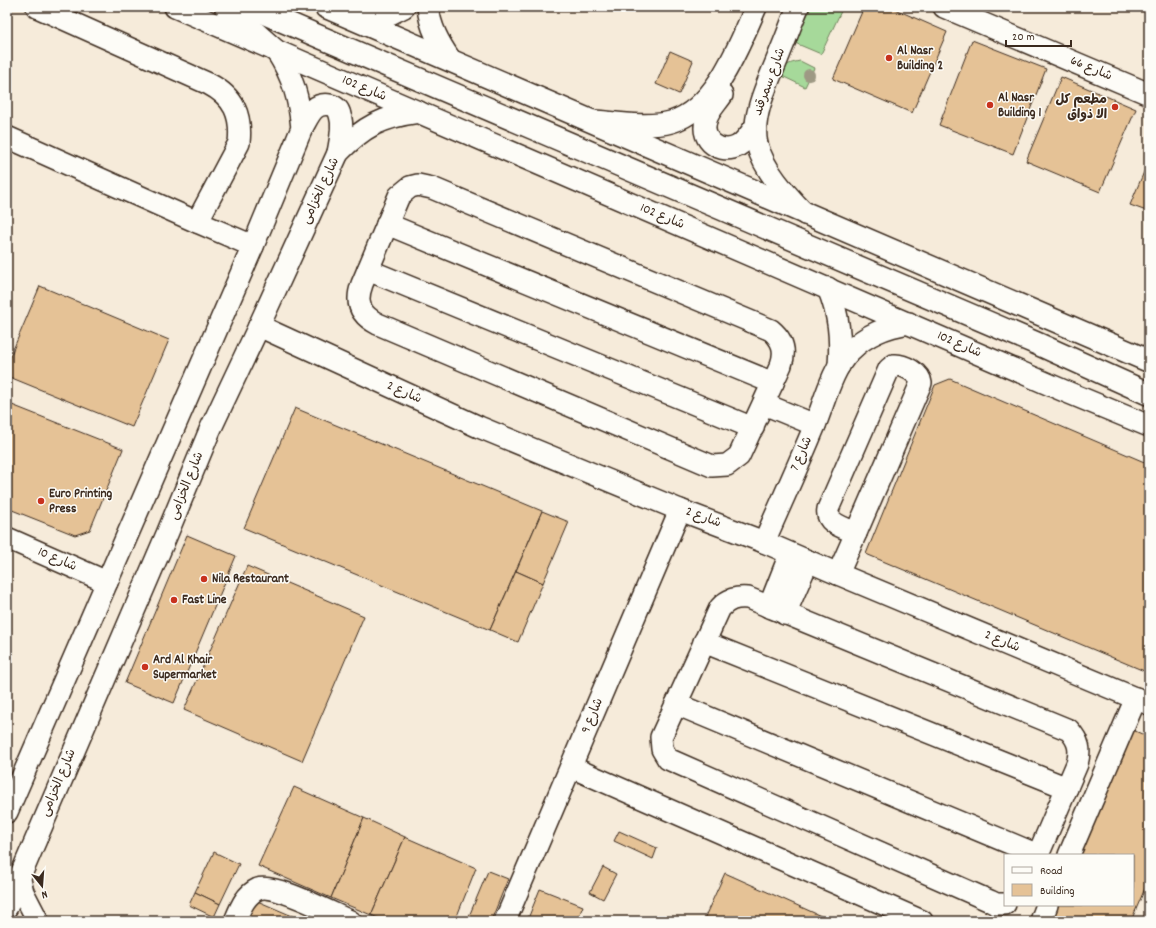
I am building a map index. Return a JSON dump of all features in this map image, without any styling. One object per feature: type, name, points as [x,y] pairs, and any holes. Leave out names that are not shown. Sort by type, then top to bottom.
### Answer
[{"type":"main road","points":[[226,7],[277,52]]},
{"type":"main road","points":[[250,7],[1031,341],[1149,394]]},
{"type":"main road","points":[[326,7],[450,59],[1149,361]]},
{"type":"street","points":[[37,7],[219,89],[235,107],[239,119],[239,143],[197,222]]},
{"type":"street","name":"شارع 102","points":[[175,7],[1062,390],[1149,426]]},
{"type":"street","points":[[359,21],[388,15],[404,7]]},
{"type":"street","points":[[428,7],[433,31],[440,46],[450,59]]},
{"type":"street","points":[[593,121],[645,124],[671,122],[698,106],[718,84],[733,60],[756,7]]},
{"type":"street","name":"شارع سمرقند","points":[[798,7],[764,90],[755,127],[757,144],[763,160],[770,172],[806,214]]},
{"type":"street","name":"شارع 66","points":[[944,7],[1149,94]]},
{"type":"street","points":[[277,52],[292,80],[300,112],[302,128]]},
{"type":"street","points":[[733,60],[728,83],[708,114],[705,131],[708,139],[713,145],[721,149],[739,145],[748,137],[755,127]]},
{"type":"street","points":[[7,812],[184,406],[302,128],[310,114],[316,107],[322,104],[333,106],[338,109],[341,117],[342,129],[338,153]]},
{"type":"street","name":"شارع الخزامى","points":[[7,907],[210,430],[338,153],[351,139],[366,128],[382,120],[418,112]]},
{"type":"street","points":[[7,137],[253,246]]},
{"type":"street","points":[[418,185],[432,188],[772,330],[782,342],[784,350],[781,365],[739,456],[727,465],[720,467],[712,466],[369,320],[359,303],[359,294],[368,270],[399,196],[404,190],[418,185]]},
{"type":"street","points":[[387,224],[773,383]]},
{"type":"street","points":[[368,270],[753,428]]},
{"type":"street","name":"شارع 7","points":[[828,288],[834,303],[840,334],[839,366]]},
{"type":"street","name":"شارع 7","points":[[764,542],[839,366],[849,352],[862,340],[876,332],[892,326],[909,323]]},
{"type":"street","name":"شارع 2","points":[[259,326],[479,428],[680,510],[764,542],[1142,701]]},
{"type":"street","points":[[838,574],[856,533],[921,382],[921,379],[916,373],[897,365],[889,369],[828,509],[828,516],[831,521],[856,533]]},
{"type":"street","points":[[764,404],[815,425]]},
{"type":"street","points":[[167,534],[164,521],[165,514],[203,422],[197,409],[191,406],[184,406]]},
{"type":"street","name":"شارع 9","points":[[505,921],[680,510]]},
{"type":"street","name":"شارع 10","points":[[7,538],[107,582]]},
{"type":"street","points":[[777,610],[799,557]]},
{"type":"street","points":[[1004,904],[996,904],[674,762],[664,755],[661,743],[662,738],[720,608],[732,599],[748,598],[1069,730],[1076,737],[1080,755],[1038,854]]},
{"type":"street","points":[[704,642],[1067,788]]},
{"type":"street","points":[[1069,854],[1142,701]]},
{"type":"street","points":[[676,704],[1036,854]]},
{"type":"street","points":[[571,767],[922,921]]},
{"type":"street","points":[[19,876],[23,892],[38,921]]},
{"type":"street","points":[[235,921],[246,899],[251,893],[258,889],[266,888],[281,891],[350,921]]},
{"type":"street","points":[[1040,921],[1047,906]]},
{"type":"green space","points":[[811,7],[843,7],[821,54],[795,43]]},
{"type":"green space","points":[[800,61],[814,68],[805,87],[780,75],[787,65]]},
{"type":"building","name":"Al Nasr Building 2","points":[[864,7],[890,7],[947,32],[912,113],[833,79]]},
{"type":"building","name":"Al Nasr Building 1","points":[[972,40],[1046,69],[1013,154],[939,125]]},
{"type":"building","points":[[670,51],[693,61],[679,94],[656,84]]},
{"type":"building","points":[[1061,77],[1136,109],[1100,192],[1026,161]]},
{"type":"building","points":[[1149,160],[1149,212],[1130,205]]},
{"type":"building","points":[[40,286],[169,340],[132,427],[7,376],[7,364]]},
{"type":"building","points":[[950,379],[1149,464],[1149,673],[866,554],[935,385]]},
{"type":"building","points":[[7,403],[123,449],[90,530],[75,535],[7,508]]},
{"type":"building","points":[[295,408],[542,511],[490,630],[244,528]]},
{"type":"building","points":[[542,511],[569,522],[543,583],[516,571]]},
{"type":"building","points":[[187,535],[236,556],[174,703],[125,683]]},
{"type":"building","points":[[247,566],[364,616],[302,761],[184,710]]},
{"type":"building","points":[[516,571],[543,583],[518,642],[490,630]]},
{"type":"building","points":[[7,626],[11,628],[7,637]]},
{"type":"building","points":[[1128,728],[1149,737],[1149,879],[1131,921],[1046,921],[1053,906],[1134,906],[1134,854],[1074,854]]},
{"type":"building","points":[[294,787],[364,818],[331,898],[258,866]]},
{"type":"building","points":[[364,818],[405,837],[371,915],[331,898]]},
{"type":"building","points":[[619,831],[657,848],[653,859],[614,841]]},
{"type":"building","points":[[405,837],[476,868],[455,921],[385,921],[371,915]]},
{"type":"building","points":[[214,852],[239,864],[220,904],[195,892]]},
{"type":"building","points":[[603,867],[616,874],[603,899],[590,892]]},
{"type":"building","points":[[488,871],[508,879],[491,921],[467,921]]},
{"type":"building","points":[[725,873],[832,921],[703,921]]},
{"type":"building","points":[[540,889],[583,906],[577,921],[527,921]]},
{"type":"building","points":[[195,892],[220,904],[214,917],[189,905]]},
{"type":"building","points":[[255,900],[304,921],[246,921]]},
{"type":"place","name":"Al Nasr Building 2","points":[[889,58]]},
{"type":"place","name":"Al Nasr Building 1","points":[[990,105]]},
{"type":"place","name":"مطعم كل الا ذواق","points":[[1115,107]]},
{"type":"place","name":"Euro Printing Press","points":[[41,501]]},
{"type":"place","name":"Nila Restaurant","points":[[204,579]]},
{"type":"place","name":"Fast Line","points":[[174,600]]},
{"type":"place","name":"Ard Al Khair Supermarket","points":[[145,667]]}]
